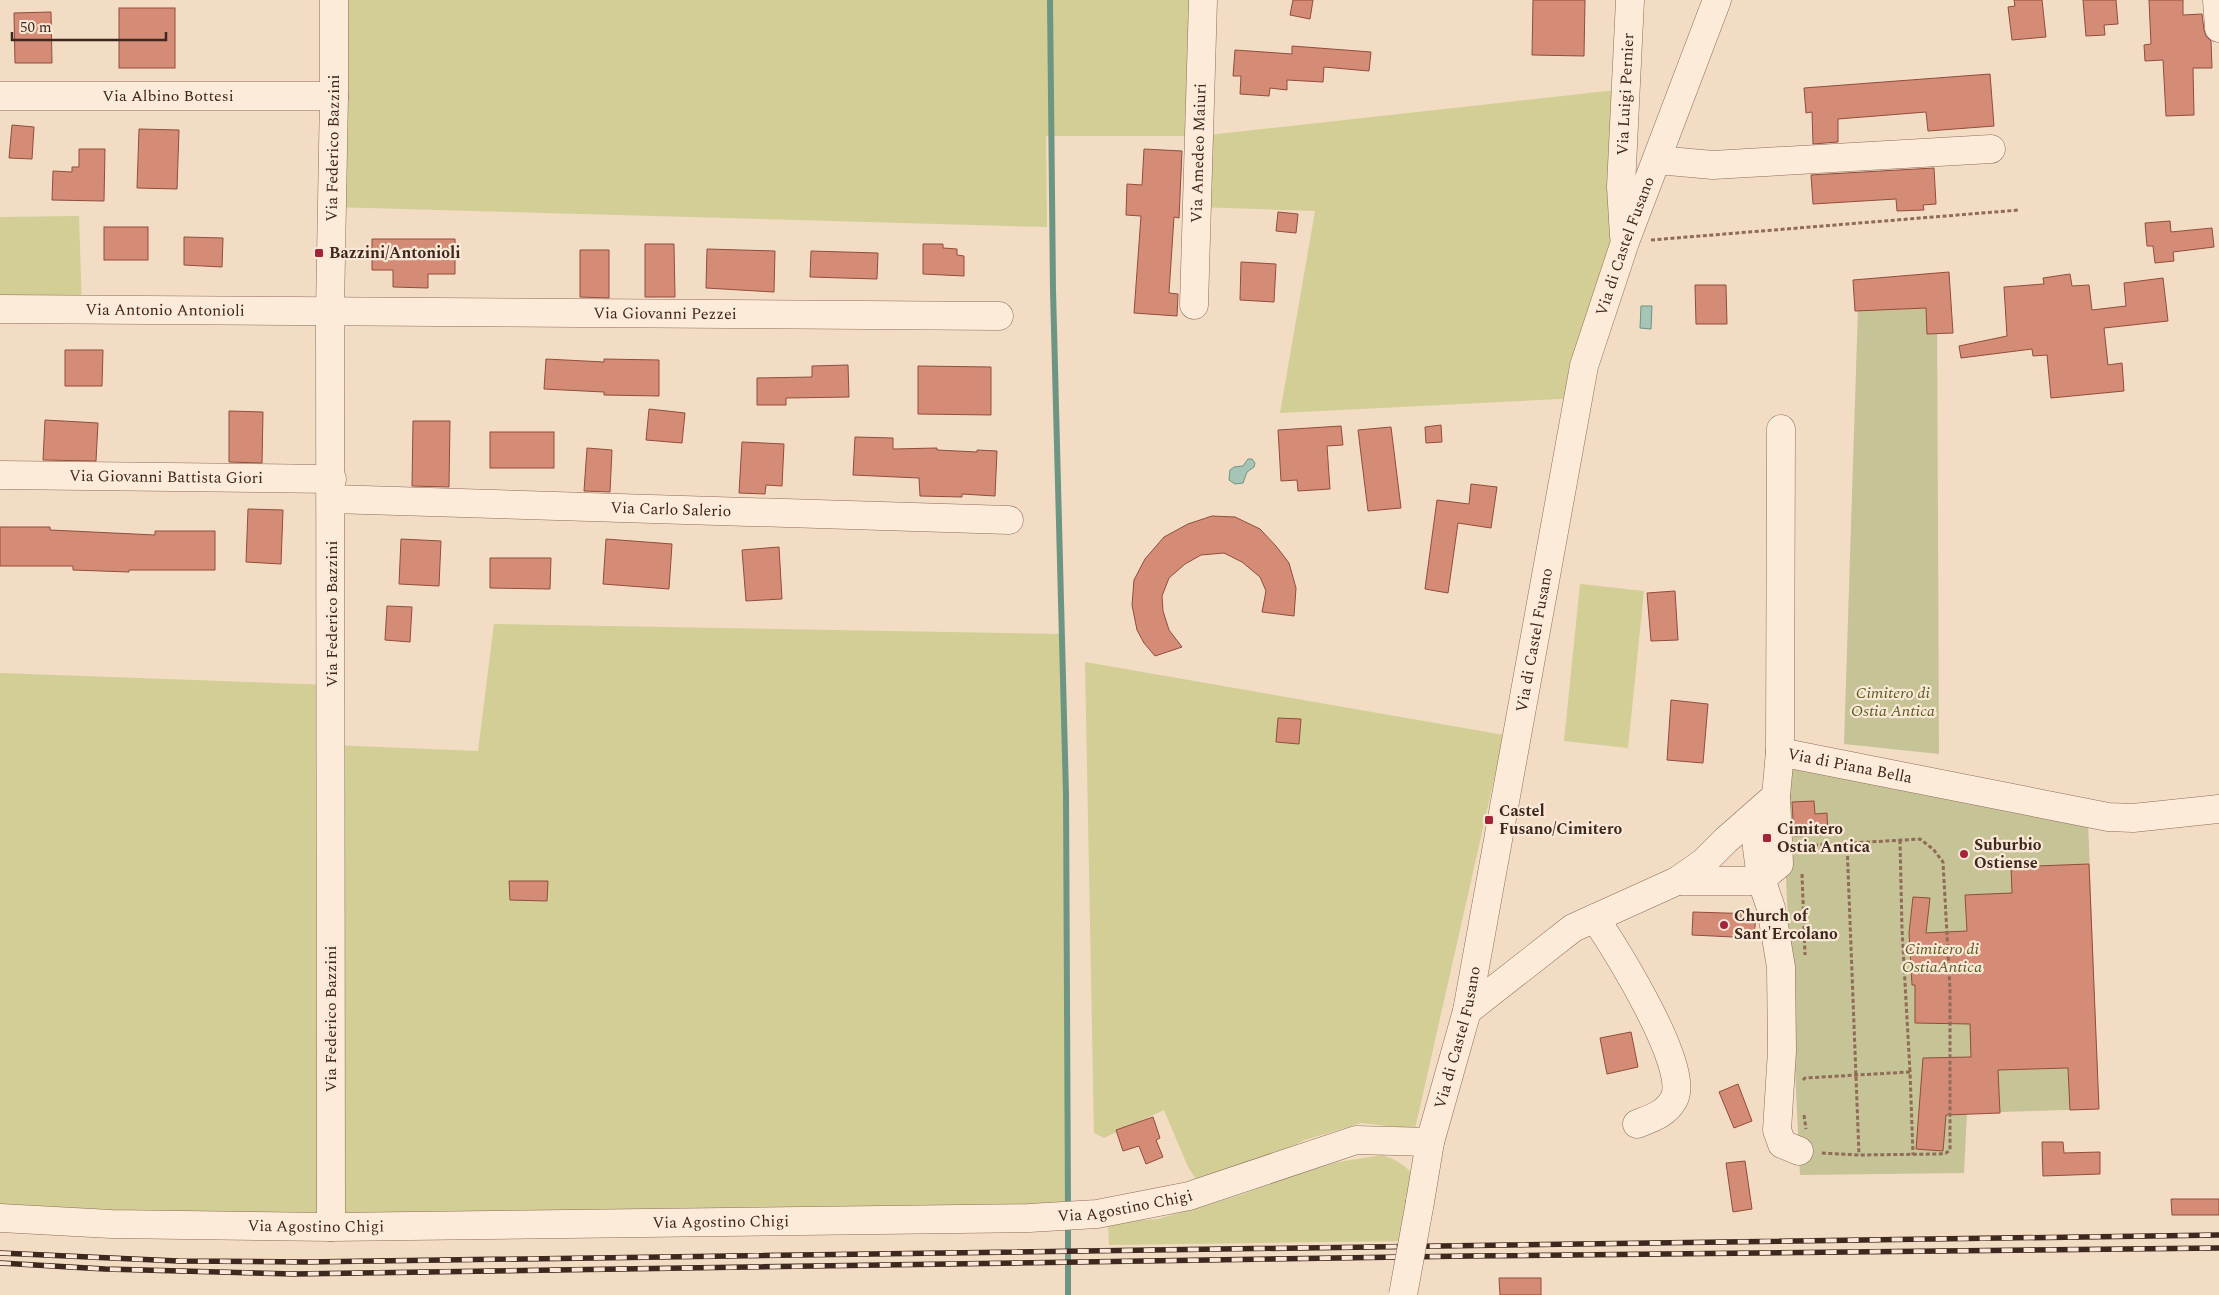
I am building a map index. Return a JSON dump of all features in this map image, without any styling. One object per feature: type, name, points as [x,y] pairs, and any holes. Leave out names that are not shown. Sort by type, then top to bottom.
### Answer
[{"type":"street","name":"Via Federico Bazzini","points":[[331,1227],[332,489],[330,310],[334,0]]},
{"type":"street","name":"Via Amedeo Maiuri","points":[[1194,305],[1203,0]]},
{"type":"street","name":"Via Luigi Pernier","points":[[1625,242],[1631,193],[1630,0]]},
{"type":"street","name":"Via di Castel Fusano","points":[[1631,193],[1657,160],[1717,0]]},
{"type":"street","points":[[2217,0],[2219,28]]},
{"type":"street","name":"Via Albino Bottesi","points":[[0,96],[334,96]]},
{"type":"street","points":[[1657,160],[1713,165],[1991,149]]},
{"type":"street","name":"Via di Castel Fusano","points":[[1403,1295],[1430,1142],[1467,1012],[1584,366],[1625,242]]},
{"type":"street","name":"Via Antonio Antonioli","points":[[0,309],[330,310]]},
{"type":"street","name":"Via Giovanni Pezzei","points":[[330,310],[999,316]]},
{"type":"street","points":[[1780,752],[1781,429]]},
{"type":"street","name":"Via Giovanni Battista Giori","points":[[0,475],[332,489]]},
{"type":"street","name":"Via Carlo Salerio","points":[[332,489],[1009,520]]},
{"type":"street","name":"Via di Piana Bella","points":[[1775,863],[1776,796],[1780,752],[2108,817],[2133,818],[2219,809]]},
{"type":"street","points":[[1467,1012],[1573,928],[1677,881],[1704,862],[1776,796]]},
{"type":"street","points":[[1749,822],[1756,840],[1775,863],[1770,908],[1781,967],[1782,1051],[1777,1130],[1782,1144],[1804,1151]]},
{"type":"street","points":[[1677,881],[1751,881],[1775,863]]},
{"type":"street","points":[[1595,918],[1621,956],[1660,1030],[1678,1082],[1675,1098],[1661,1115],[1637,1124]]},
{"type":"street","name":"Via Agostino Chigi","points":[[0,1218],[111,1224],[331,1227],[1030,1218],[1097,1214],[1189,1196],[1356,1140],[1430,1142]]},
{"type":"path","points":[[1625,242],[2019,210]]},
{"type":"path","points":[[1775,863],[1847,843],[1920,839],[1933,849],[1943,862],[1949,947],[1950,1150],[1946,1154],[1859,1155],[1804,1151],[1803,1109]]},
{"type":"path","points":[[1900,840],[1912,1154]]},
{"type":"path","points":[[1847,843],[1859,1155]]},
{"type":"path","points":[[1802,1082],[1805,1078],[1910,1072]]},
{"type":"shaded area","points":[[334,0],[1203,0],[1199,136],[1046,136],[1047,227],[332,207]]},
{"type":"shaded area","points":[[1625,89],[1625,242],[1579,398],[1280,413],[1315,211],[1197,207],[1199,136]]},
{"type":"shaded area","points":[[79,216],[82,309],[0,309],[0,217]]},
{"type":"shaded area","points":[[1641,306],[1652,306],[1651,329],[1640,328]]},
{"type":"shaded area","points":[[1248,459],[1252,459],[1255,463],[1254,467],[1247,472],[1243,483],[1235,484],[1229,480],[1230,470],[1234,467],[1243,466]]},
{"type":"shaded area","points":[[1580,584],[1644,591],[1628,748],[1564,741]]},
{"type":"shaded area","points":[[494,624],[1062,634],[1067,1227],[0,1218],[0,673],[332,685],[332,745],[478,751]]},
{"type":"shaded area","points":[[1085,662],[1504,735],[1415,1129],[1361,1123],[1305,1140],[1243,1170],[1199,1184],[1188,1167],[1164,1110],[1104,1138],[1094,1133]]},
{"type":"shaded area","points":[[1382,1155],[1397,1161],[1406,1168],[1415,1181],[1411,1241],[1109,1245],[1108,1222],[1158,1219],[1240,1195],[1285,1178],[1338,1162]]},
{"type":"green space","name":"Cimitero di Ostia Antica","points":[[1937,302],[1939,754],[1844,744],[1858,308]]},
{"type":"green space","name":"Cimitero di OstiaAntica","points":[[1780,752],[2088,820],[2099,1109],[1967,1113],[1964,1173],[1800,1175]]},
{"type":"building","points":[[1293,0],[1313,0],[1310,19],[1290,15]]},
{"type":"building","points":[[1533,0],[1585,0],[1584,56],[1532,55]]},
{"type":"building","points":[[2014,0],[2042,0],[2046,37],[2012,40],[2008,7],[2015,6]]},
{"type":"building","points":[[2083,0],[2116,0],[2118,24],[2104,25],[2105,35],[2086,36]]},
{"type":"building","points":[[2149,0],[2183,0],[2183,15],[2202,14],[2206,36],[2211,41],[2212,68],[2193,68],[2194,115],[2166,116],[2163,60],[2145,61],[2144,45],[2151,44]]},
{"type":"building","points":[[119,8],[175,8],[175,68],[119,68]]},
{"type":"building","points":[[51,12],[52,63],[15,63],[14,13]]},
{"type":"building","points":[[1292,46],[1371,52],[1369,71],[1324,67],[1323,82],[1287,80],[1287,90],[1270,88],[1269,96],[1240,94],[1241,76],[1233,76],[1235,50],[1292,54]]},
{"type":"building","points":[[1990,74],[1994,126],[1928,131],[1926,112],[1838,119],[1838,142],[1813,144],[1812,112],[1806,113],[1804,88]]},
{"type":"building","points":[[12,125],[34,127],[32,159],[9,158]]},
{"type":"building","points":[[139,129],[179,130],[177,189],[137,188]]},
{"type":"building","points":[[79,149],[105,149],[104,201],[52,200],[53,171],[72,172],[72,167],[79,167]]},
{"type":"building","points":[[1144,149],[1182,151],[1179,218],[1174,217],[1169,293],[1178,294],[1177,316],[1134,313],[1141,216],[1126,215],[1127,184],[1142,185]]},
{"type":"building","points":[[1934,168],[1936,204],[1923,205],[1924,210],[1897,211],[1896,199],[1813,204],[1811,175]]},
{"type":"building","points":[[1278,212],[1298,214],[1296,233],[1276,231]]},
{"type":"building","points":[[2170,221],[2171,232],[2212,228],[2214,247],[2173,252],[2174,261],[2155,263],[2153,246],[2147,246],[2145,223]]},
{"type":"building","points":[[104,227],[148,227],[148,260],[104,260]]},
{"type":"building","points":[[184,237],[223,238],[222,267],[184,265]]},
{"type":"building","points":[[372,239],[455,239],[455,274],[428,274],[428,288],[393,287],[393,270],[372,270]]},
{"type":"building","points":[[645,244],[674,244],[675,297],[645,297]]},
{"type":"building","points":[[923,244],[943,244],[943,248],[957,249],[957,255],[964,256],[964,276],[923,274]]},
{"type":"building","points":[[707,249],[775,251],[774,292],[706,288]]},
{"type":"building","points":[[580,250],[609,250],[609,298],[580,297]]},
{"type":"building","points":[[811,251],[878,253],[877,279],[810,277]]},
{"type":"building","points":[[1241,262],[1276,264],[1274,302],[1240,300]]},
{"type":"building","points":[[1949,272],[1953,333],[1927,334],[1926,308],[1855,311],[1853,280]]},
{"type":"building","points":[[2070,274],[2072,286],[2089,285],[2092,310],[2126,306],[2124,283],[2163,278],[2168,321],[2104,328],[2108,365],[2122,363],[2124,391],[2051,398],[2047,355],[2033,356],[2032,349],[1961,358],[1959,346],[2007,336],[2004,287],[2044,284],[2043,278]]},
{"type":"building","points":[[1695,285],[1726,285],[1727,324],[1696,324]]},
{"type":"building","points":[[65,350],[103,350],[102,386],[65,386]]},
{"type":"building","points":[[546,359],[604,362],[604,359],[659,360],[659,396],[604,395],[604,392],[544,389]]},
{"type":"building","points":[[848,365],[849,397],[786,398],[786,405],[757,405],[757,378],[812,377],[812,366]]},
{"type":"building","points":[[918,366],[991,367],[991,415],[918,414]]},
{"type":"building","points":[[649,409],[685,413],[682,443],[646,440]]},
{"type":"building","points":[[229,411],[263,412],[262,463],[229,462]]},
{"type":"building","points":[[45,420],[98,423],[96,461],[43,460]]},
{"type":"building","points":[[413,421],[450,421],[449,487],[412,486]]},
{"type":"building","points":[[1441,425],[1442,442],[1426,443],[1425,427]]},
{"type":"building","points":[[1341,426],[1343,445],[1327,446],[1330,489],[1298,491],[1297,480],[1281,481],[1278,430]]},
{"type":"building","points":[[1391,427],[1401,508],[1368,511],[1358,430]]},
{"type":"building","points":[[490,432],[554,432],[554,468],[490,468]]},
{"type":"building","points":[[855,437],[893,438],[893,449],[937,448],[937,450],[977,452],[977,450],[997,451],[995,496],[962,494],[962,497],[920,496],[919,478],[853,475]]},
{"type":"building","points":[[742,442],[784,444],[782,486],[766,485],[765,494],[739,493]]},
{"type":"building","points":[[587,448],[612,450],[610,492],[584,491]]},
{"type":"building","points":[[1471,484],[1497,487],[1491,528],[1458,523],[1448,593],[1425,589],[1437,500],[1469,504]]},
{"type":"building","points":[[248,509],[283,510],[281,564],[246,562]]},
{"type":"building","points":[[1212,516],[1235,517],[1260,529],[1276,546],[1289,563],[1296,588],[1294,616],[1262,612],[1266,591],[1260,577],[1242,562],[1224,553],[1201,555],[1185,564],[1169,578],[1162,596],[1163,611],[1169,630],[1182,647],[1155,656],[1144,643],[1137,630],[1132,605],[1134,580],[1145,559],[1164,537],[1188,524]]},
{"type":"building","points":[[0,527],[50,527],[50,530],[155,535],[155,531],[215,531],[215,570],[129,570],[129,572],[73,570],[73,566],[0,566]]},
{"type":"building","points":[[401,539],[441,541],[439,586],[399,584]]},
{"type":"building","points":[[606,539],[672,544],[669,589],[603,584]]},
{"type":"building","points":[[779,547],[782,599],[746,601],[742,550]]},
{"type":"building","points":[[490,558],[551,558],[550,589],[490,588]]},
{"type":"building","points":[[1675,591],[1678,640],[1651,641],[1647,593]]},
{"type":"building","points":[[387,606],[412,607],[410,642],[385,640]]},
{"type":"building","points":[[1671,700],[1708,704],[1703,763],[1667,760]]},
{"type":"building","points":[[1278,718],[1301,719],[1299,744],[1276,742]]},
{"type":"building","points":[[1814,801],[1815,814],[1827,813],[1828,835],[1794,836],[1792,802]]},
{"type":"building","points":[[2089,864],[2099,1109],[2070,1110],[2068,1068],[1998,1070],[2000,1113],[1946,1115],[1943,1151],[1916,1149],[1923,1058],[1971,1057],[1970,1024],[1915,1023],[1915,985],[1912,985],[1909,933],[1913,897],[1930,898],[1926,933],[1967,931],[1965,895],[2012,893],[2011,867]]},
{"type":"building","points":[[509,881],[548,881],[547,901],[510,900]]},
{"type":"building","name":"Church of Sant'Ercolano","points":[[1693,912],[1756,914],[1754,938],[1692,935]]},
{"type":"building","points":[[1631,1032],[1638,1067],[1607,1074],[1600,1038]]},
{"type":"building","points":[[1738,1084],[1752,1121],[1734,1128],[1719,1092]]},
{"type":"building","points":[[1153,1117],[1160,1138],[1156,1140],[1163,1157],[1146,1164],[1139,1146],[1123,1151],[1116,1130]]},
{"type":"building","points":[[2042,1142],[2063,1142],[2064,1153],[2100,1152],[2100,1174],[2043,1176]]},
{"type":"building","points":[[1745,1161],[1752,1209],[1733,1212],[1726,1163]]},
{"type":"building","points":[[2171,1199],[2219,1199],[2219,1215],[2172,1215]]},
{"type":"building","points":[[1499,1278],[1541,1278],[1541,1295],[1500,1295]]},
{"type":"waterway","points":[[1050,0],[1053,290],[1066,795],[1068,1209]]},
{"type":"waterway","points":[[1068,1221],[1068,1295]]},
{"type":"railway","points":[[0,1253],[178,1261],[306,1262],[2219,1235]]},
{"type":"railway","points":[[0,1263],[105,1269],[294,1274],[1469,1256],[2219,1248]]},
{"type":"place","name":"Bazzini/Antonioli","points":[[319,253]]},
{"type":"place","name":"Castel Fusano/Cimitero","points":[[1489,820]]},
{"type":"place","name":"Cimitero Ostia Antica","points":[[1767,838]]},
{"type":"place","name":"Suburbio Ostiense","points":[[1964,854]]},
{"type":"place","name":"Church of Sant'Ercolano","points":[[1724,925]]}]
